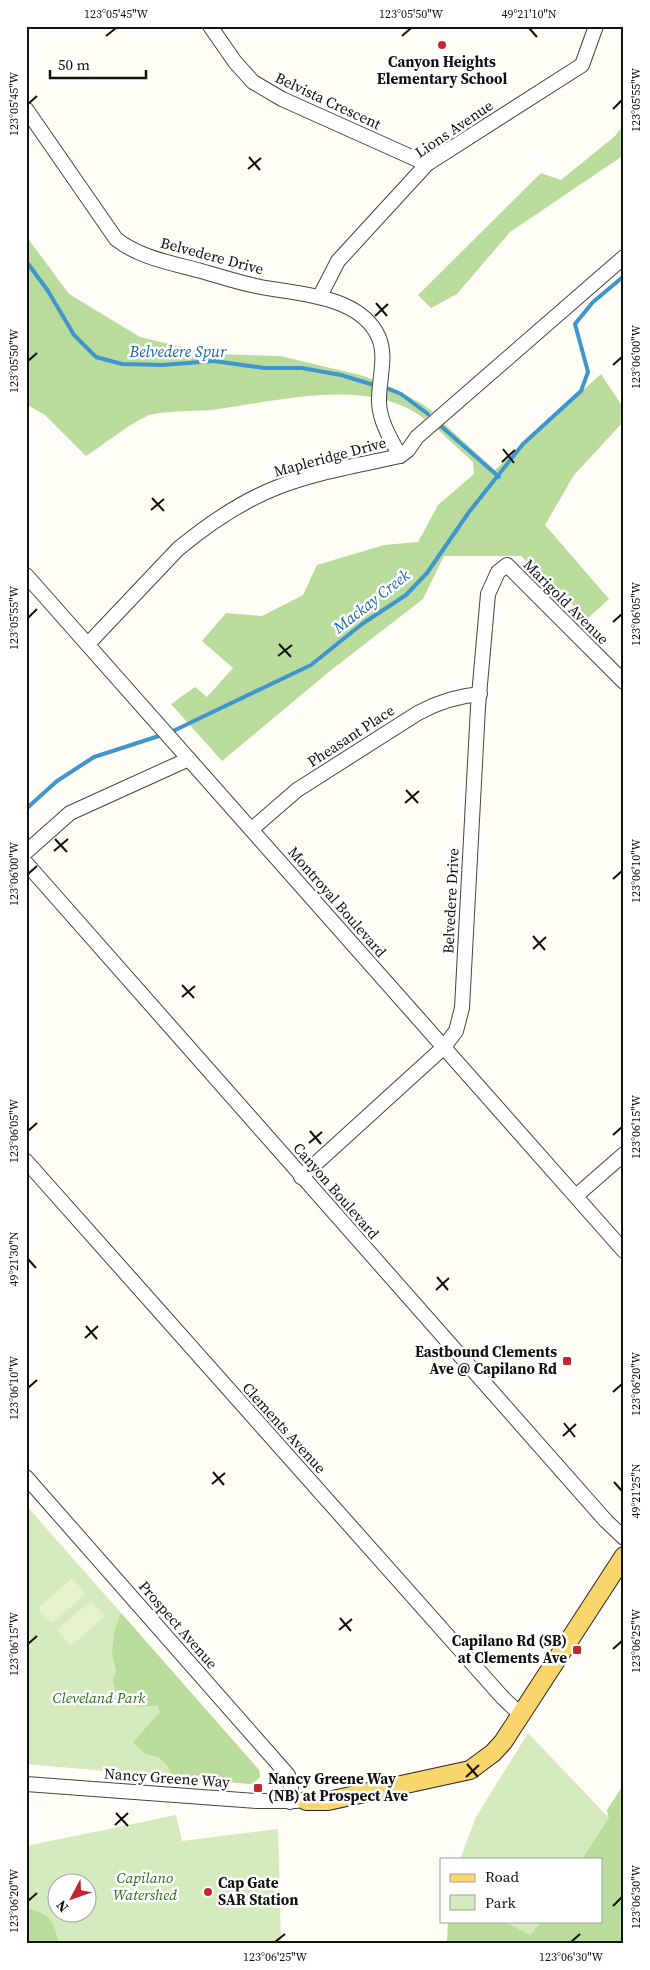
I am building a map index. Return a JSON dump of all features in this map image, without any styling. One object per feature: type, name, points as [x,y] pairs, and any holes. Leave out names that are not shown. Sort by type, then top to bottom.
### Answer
[{"type":"main road","points":[[298,1801],[328,1801],[470,1770],[493,1753],[624,1556]]},
{"type":"street","name":"Belvista Crescent","points":[[210,26],[235,62],[253,82],[282,99],[427,164]]},
{"type":"street","name":"Lions Avenue","points":[[320,296],[338,262],[427,164],[582,65],[596,26]]},
{"type":"street","name":"Belvedere Drive","points":[[26,110],[116,239],[127,247],[150,257],[256,286],[320,296],[362,316],[376,331],[380,340],[383,362],[379,404],[386,431],[400,456]]},
{"type":"street","name":"Mapleridge Drive","points":[[88,644],[150,576],[184,544],[248,501],[278,487],[400,456],[408,450],[417,437],[624,257]]},
{"type":"street","name":"Belvedere Drive","points":[[301,1177],[444,1047],[456,1031],[462,1008],[480,694],[488,594],[498,572],[507,565]]},
{"type":"street","name":"Marigold Avenue","points":[[507,565],[624,682]]},
{"type":"street","name":"Montroyal Boulevard","points":[[26,575],[624,1250]]},
{"type":"street","name":"Pheasant Place","points":[[252,829],[278,805],[315,778],[418,712],[435,704],[467,695],[480,694]]},
{"type":"street","points":[[26,852],[70,813],[105,795],[176,766],[189,758]]},
{"type":"street","name":"Canyon Boulevard","points":[[26,863],[301,1177],[600,1514],[624,1538]]},
{"type":"street","points":[[576,1196],[624,1154]]},
{"type":"street","name":"Clements Avenue","points":[[26,1161],[496,1691],[520,1714]]},
{"type":"street","name":"Prospect Avenue","points":[[26,1476],[288,1775],[291,1787],[298,1801]]},
{"type":"street","name":"Nancy Greene Way","points":[[26,1784],[298,1801]]},
{"type":"green space","points":[[624,124],[624,155],[510,232],[457,294],[431,308],[418,295],[541,173],[561,180],[615,136]]},
{"type":"green space","points":[[26,236],[69,294],[140,337],[212,354],[280,356],[364,376],[397,390],[433,412],[425,419],[402,406],[376,398],[349,395],[321,395],[211,410],[152,414],[139,420],[86,456],[45,415],[26,404]]},
{"type":"green space","points":[[601,374],[624,409],[624,421],[574,475],[545,525],[609,599],[587,619],[521,556],[444,556],[423,599],[330,671],[222,761],[171,704],[195,687],[207,697],[233,668],[202,641],[226,613],[262,616],[303,595],[317,565],[384,545],[418,542],[438,505],[474,474],[473,462],[435,427],[442,422],[495,470]]},
{"type":"green space","name":"Cleveland Park","points":[[26,1505],[259,1770],[260,1775],[257,1781],[251,1784],[26,1764]]},
{"type":"green space","points":[[72,1578],[86,1594],[51,1624],[38,1608]]},
{"type":"green space","points":[[91,1600],[105,1616],[71,1646],[57,1630]]},
{"type":"green space","points":[[121,1613],[259,1770],[260,1777],[251,1784],[172,1777],[167,1765],[158,1757],[145,1754],[133,1742],[160,1712],[157,1705],[140,1707],[123,1705],[115,1691],[113,1679],[116,1672],[112,1651],[115,1628]]},
{"type":"green space","points":[[528,1733],[608,1817],[607,1810],[624,1784],[624,1944],[447,1944],[448,1922],[602,1922],[602,1858],[460,1858],[476,1817]]},
{"type":"green space","points":[[624,1784],[624,1944],[447,1944],[448,1922],[505,1922],[531,1935],[540,1922],[602,1922],[602,1858],[583,1858],[609,1818],[607,1810]]},
{"type":"green space","name":"Capilano Watershed","points":[[176,1815],[182,1841],[278,1829],[281,1944],[26,1944],[26,1846]]},
{"type":"green space","points":[[26,1908],[40,1912],[48,1918],[48,1922],[53,1924],[58,1944],[26,1944]]},
{"type":"waterway","name":"Belvedere Spur","points":[[26,261],[48,291],[74,335],[96,357],[122,364],[162,365],[214,361],[264,368],[302,368],[341,375],[377,386]]},
{"type":"waterway","name":"Mackay Creek","points":[[169,733],[311,665],[362,624],[406,595],[427,573],[469,512],[523,444],[581,391],[588,372],[575,324],[593,302],[624,276]]},
{"type":"waterway","name":"Belvedere Spur","points":[[389,389],[401,394],[428,414]]},
{"type":"waterway","name":"Belvedere Spur","points":[[442,427],[499,477]]},
{"type":"waterway","name":"Mackay Creek","points":[[26,809],[57,781],[94,757],[162,735]]},
{"type":"place","name":"Canyon Heights Elementary School","points":[[442,45]]},
{"type":"place","name":"Eastbound Clements Ave @ Capilano Rd","points":[[567,1361]]},
{"type":"place","name":"Capilano Rd (SB) at Clements Ave","points":[[577,1650]]},
{"type":"place","name":"Nancy Greene Way (NB) at Prospect Ave","points":[[258,1788]]},
{"type":"place","name":"Cap Gate SAR Station","points":[[208,1892]]}]
